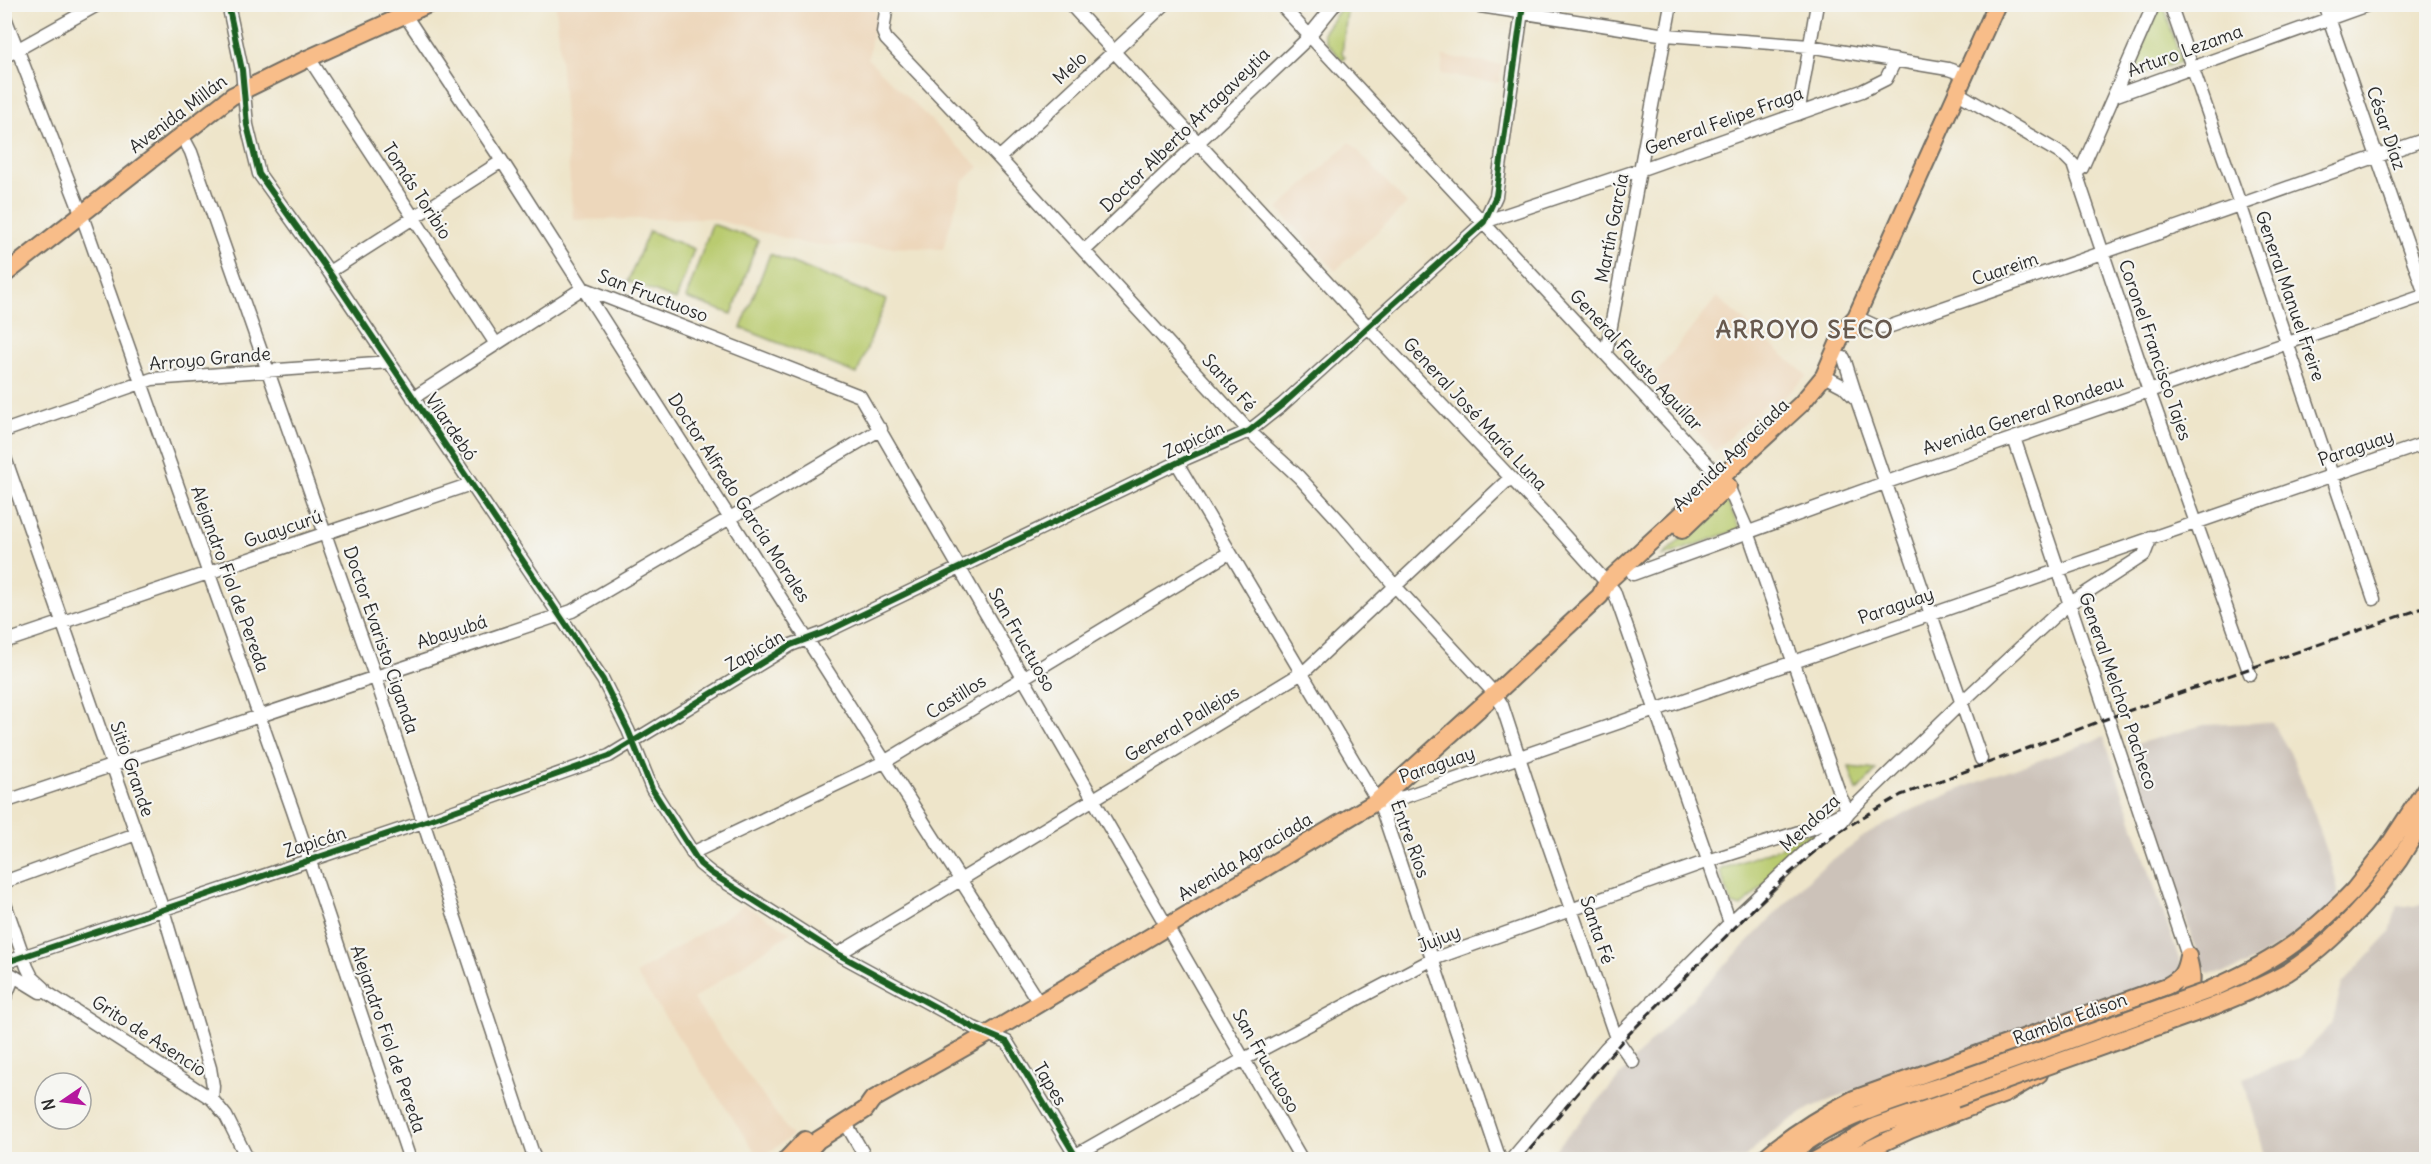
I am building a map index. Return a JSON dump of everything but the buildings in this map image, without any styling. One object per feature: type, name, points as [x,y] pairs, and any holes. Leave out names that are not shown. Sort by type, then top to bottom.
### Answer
[{"type":"main road","name":"Avenida Millán","points":[[4,275],[81,213],[243,90],[429,4]]},
{"type":"main road","name":"Avenida Agraciada","points":[[1607,590],[1633,574],[1828,378],[1844,358],[1854,335],[1856,317],[1997,4]]},
{"type":"main road","name":"Avenida Agraciada","points":[[1828,378],[1844,330],[1856,317]]},
{"type":"main road","name":"Avenida Agraciada","points":[[801,1160],[818,1140],[865,1110],[872,1101],[1377,801],[1724,482]]},
{"type":"main road","name":"Rambla Edison","points":[[1816,1160],[1876,1126],[1952,1091],[2247,974],[2302,940],[2354,890],[2387,848],[2427,788]]},
{"type":"main road","name":"Rambla Edison","points":[[1784,1160],[1805,1143],[1869,1110],[1952,1091],[2212,1007],[2253,990],[2287,972],[2316,952],[2355,916],[2399,860],[2427,816]]},
{"type":"main road","points":[[1762,1160],[1789,1137],[1817,1118],[1854,1099],[2167,986],[2180,979],[2186,971],[2188,956]]},
{"type":"main road","points":[[1846,1160],[1910,1130],[2005,1094],[2042,1072],[2178,1004],[2190,990],[2193,979],[2188,956]]},
{"type":"main road","name":"Avenida Agraciada","points":[[786,1160],[821,1125],[861,1101],[872,1101]]},
{"type":"street","points":[[4,57],[99,4]]},
{"type":"street","name":"Vilardebó","points":[[228,4],[242,70],[247,125],[259,174],[390,362],[613,698],[652,789],[692,853],[711,873],[838,954]]},
{"type":"street","name":"Santa Fé","points":[[887,4],[883,32],[886,39],[999,158],[1249,431],[1299,477],[1495,694],[1502,705],[1616,1038],[1633,1062]]},
{"type":"street","name":"General José María Luna","points":[[1070,4],[1509,478],[1607,590],[1656,708],[1730,923]]},
{"type":"street","name":"Melo","points":[[999,158],[1166,4]]},
{"type":"street","name":"General Fausto Aguilar","points":[[1280,4],[1724,482],[1748,532],[1842,798],[1849,812]]},
{"type":"street","name":"Doctor Alberto Artagaveytia","points":[[1084,251],[1310,36],[1335,4]]},
{"type":"street","points":[[1467,4],[1523,9],[1666,34],[1809,46],[1948,69],[1966,75]]},
{"type":"street","name":"Martín García","points":[[1606,353],[1671,4]]},
{"type":"street","points":[[1798,114],[1817,4]]},
{"type":"street","points":[[2076,173],[2082,168],[2154,4]]},
{"type":"street","name":"General Manuel Freire","points":[[2170,4],[2374,599]]},
{"type":"street","name":"César Díaz","points":[[2324,4],[2426,296]]},
{"type":"street","name":"Arturo Lezama","points":[[2114,96],[2370,4]]},
{"type":"street","points":[[1484,222],[1496,196],[1523,9]]},
{"type":"street","name":"Alejandro Fiol de Pereda","points":[[4,15],[81,213],[259,715],[410,1160]]},
{"type":"street","name":"Doctor Alfredo García Morales","points":[[405,15],[502,161],[1039,1003]]},
{"type":"street","name":"Tomás Toribio","points":[[309,58],[496,344]]},
{"type":"street","name":"General Felipe Fraga","points":[[1484,222],[1642,169],[1878,85],[1886,80],[1895,61]]},
{"type":"street","name":"Coronel Francisco Tajes","points":[[1958,93],[2065,156],[2073,164],[2149,390],[2250,674]]},
{"type":"street","name":"Doctor Evaristo Ciganda","points":[[182,135],[191,152],[375,676],[535,1160]]},
{"type":"street","name":"Cuareim","points":[[1856,317],[1878,327],[1890,326],[2103,254],[2427,139]]},
{"type":"street","points":[[329,272],[502,161]]},
{"type":"street","points":[[1496,196],[1501,209],[1510,213]]},
{"type":"street","name":"Zapicán","points":[[4,963],[423,822],[609,756],[791,645],[809,640],[1177,463],[1249,431],[1282,405],[1484,222]]},
{"type":"street","points":[[413,398],[583,288]]},
{"type":"street","name":"San Fructuoso","points":[[583,288],[860,396],[1302,1160]]},
{"type":"street","name":"Avenida General Rondeau","points":[[1633,574],[2149,390],[2426,296]]},
{"type":"street","points":[[1844,358],[1981,759]]},
{"type":"street","name":"Arroyo Grande","points":[[4,431],[152,379],[390,362]]},
{"type":"street","points":[[1828,378],[1857,400]]},
{"type":"street","name":"Abayubá","points":[[4,802],[572,611],[880,429]]},
{"type":"street","name":"General Melchor Pacheco","points":[[2014,438],[2188,956]]},
{"type":"street","name":"Paraguay","points":[[1377,801],[1404,797],[2427,443]]},
{"type":"street","name":"Sitio Grande","points":[[4,455],[163,910],[210,1068],[213,1086],[212,1099]]},
{"type":"street","name":"Entre Ríos","points":[[1177,463],[1377,801],[1433,958],[1500,1160]]},
{"type":"street","name":"General Pallejas","points":[[838,954],[1092,798],[1301,674],[1509,478]]},
{"type":"street","name":"Guaycurú","points":[[4,642],[471,484]]},
{"type":"street","name":"Mendoza","points":[[1511,1160],[1616,1038],[1730,923],[1809,848],[1840,824],[1849,812],[1962,702],[2069,604],[2144,555],[2151,537]]},
{"type":"street","name":"Castillos","points":[[692,853],[886,761],[1229,553]]},
{"type":"street","name":"Jujuy","points":[[1074,1158],[1244,1059],[1433,958],[1708,861],[1815,826],[1849,812]]},
{"type":"street","points":[[4,882],[136,834]]},
{"type":"street","points":[[4,901],[22,956],[32,977],[46,992]]},
{"type":"street","name":"Tapes","points":[[838,954],[974,1028],[1007,1042],[1074,1158]]},
{"type":"street","points":[[4,1000],[9,973]]},
{"type":"street","name":"Grito de Asencio","points":[[9,973],[40,992],[46,992],[212,1099],[226,1116],[249,1160]]},
{"type":"street","points":[[845,1122],[867,1160]]},
{"type":"shaded area","points":[[556,5],[877,5],[868,59],[979,167],[963,182],[943,249],[807,244],[709,218],[573,220]]},
{"type":"shaded area","points":[[1443,56],[1502,65],[1499,83],[1441,74]]},
{"type":"shaded area","points":[[1350,142],[1407,204],[1335,271],[1278,209]]},
{"type":"shaded area","points":[[1717,297],[1807,376],[1776,405],[1770,399],[1715,451],[1650,380]]},
{"type":"shaded area","points":[[2272,722],[2292,756],[2314,813],[2333,869],[2338,891],[2337,900],[2330,914],[2247,965],[2223,973],[2208,974],[2200,963],[2129,746],[2204,725]]},
{"type":"shaded area","points":[[2104,737],[2185,977],[1867,1085],[1810,1108],[1768,1135],[1744,1159],[1546,1160],[1652,1040],[1815,873],[1864,836],[1912,810],[1970,785]]},
{"type":"shaded area","points":[[2426,903],[2426,1159],[2266,1159],[2243,1078],[2299,1058],[2332,1024],[2342,984],[2390,932],[2397,905],[2414,907]]},
{"type":"shaded area","points":[[744,905],[791,932],[693,999],[792,1136],[760,1159],[636,974]]},
{"type":"green space","points":[[1343,5],[1354,5],[1347,12],[1343,61],[1326,42],[1323,33]]},
{"type":"green space","points":[[2160,8],[2165,9],[2181,62],[2134,77],[2130,72]]},
{"type":"green space","points":[[712,224],[758,240],[732,314],[686,298]]},
{"type":"green space","points":[[649,231],[694,249],[676,300],[628,281]]},
{"type":"green space","points":[[770,254],[886,300],[857,374],[741,328]]},
{"type":"green space","points":[[1720,500],[1727,501],[1740,529],[1662,557]]},
{"type":"green space","points":[[1849,767],[1876,770],[1876,771],[1857,791]]},
{"type":"green space","points":[[1817,830],[1816,835],[1741,907],[1732,904],[1720,872],[1721,869],[1782,847],[1791,840]]},
{"type":"railway","points":[[1521,1160],[1623,1040],[1781,881],[1830,838],[1863,817],[1901,795],[2125,712],[2426,607]]},
{"type":"cycle path","points":[[228,4],[242,70],[247,125],[259,174],[329,272],[603,680],[628,730],[652,789],[700,864],[838,954],[974,1028],[1007,1042],[1078,1160]]},
{"type":"cycle path","points":[[4,963],[423,822],[609,756],[791,645],[826,632],[1187,458],[1249,431],[1282,405],[1484,222],[1496,196],[1523,4]]},
{"type":"district","name":"ARROYO SECO","points":[[1805,330]]}]
